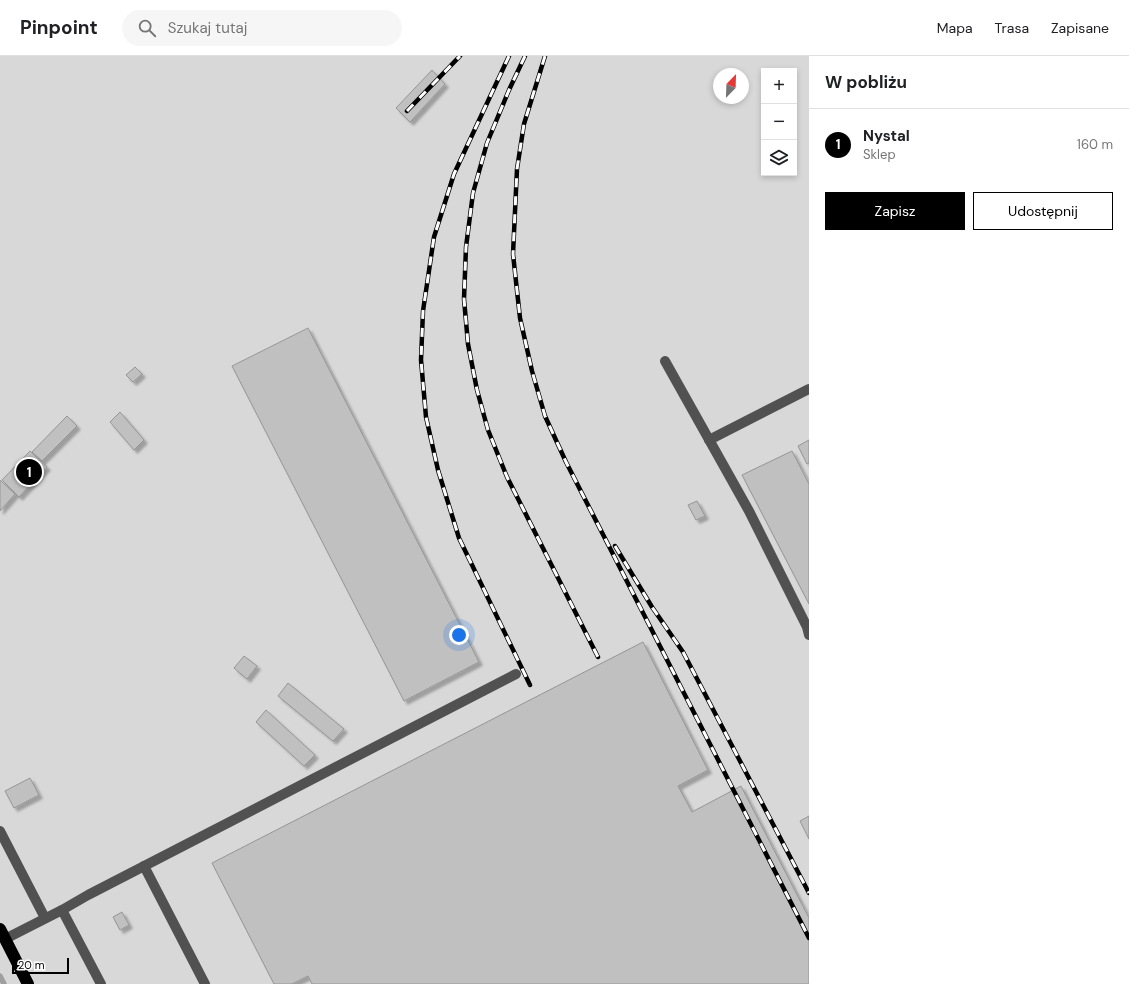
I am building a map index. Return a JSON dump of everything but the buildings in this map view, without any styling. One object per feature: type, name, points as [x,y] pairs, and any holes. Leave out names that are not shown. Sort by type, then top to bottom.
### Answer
[{"type":"highway","points":[[2,934],[28,984]]},
{"type":"lane","points":[[665,361],[749,511],[807,627],[809,635]]},
{"type":"lane","points":[[709,440],[809,389]]},
{"type":"lane","points":[[2,934],[22,931],[88,895],[516,674]]},
{"type":"lane","points":[[0,831],[45,918]]},
{"type":"lane","points":[[144,866],[204,984]]},
{"type":"lane","points":[[62,910],[101,984]]},
{"type":"shaded area","points":[[0,56],[809,56],[809,984],[0,984]]},
{"type":"waterway","points":[[0,976],[4,984]]},
{"type":"railway","points":[[407,111],[460,56]]},
{"type":"railway","points":[[509,56],[454,174],[434,237],[423,311],[421,360],[426,417],[438,470],[459,538],[530,685]]},
{"type":"railway","points":[[525,56],[487,143],[473,193],[466,247],[464,299],[468,344],[477,390],[488,430],[507,477],[598,657]]},
{"type":"railway","points":[[545,56],[524,124],[517,169],[513,254],[520,318],[532,371],[545,416],[566,462],[809,938]]},
{"type":"railway","points":[[615,546],[652,607],[683,652],[809,893]]},
{"type":"place","name":"Nystal","points":[[29,472]]}]
